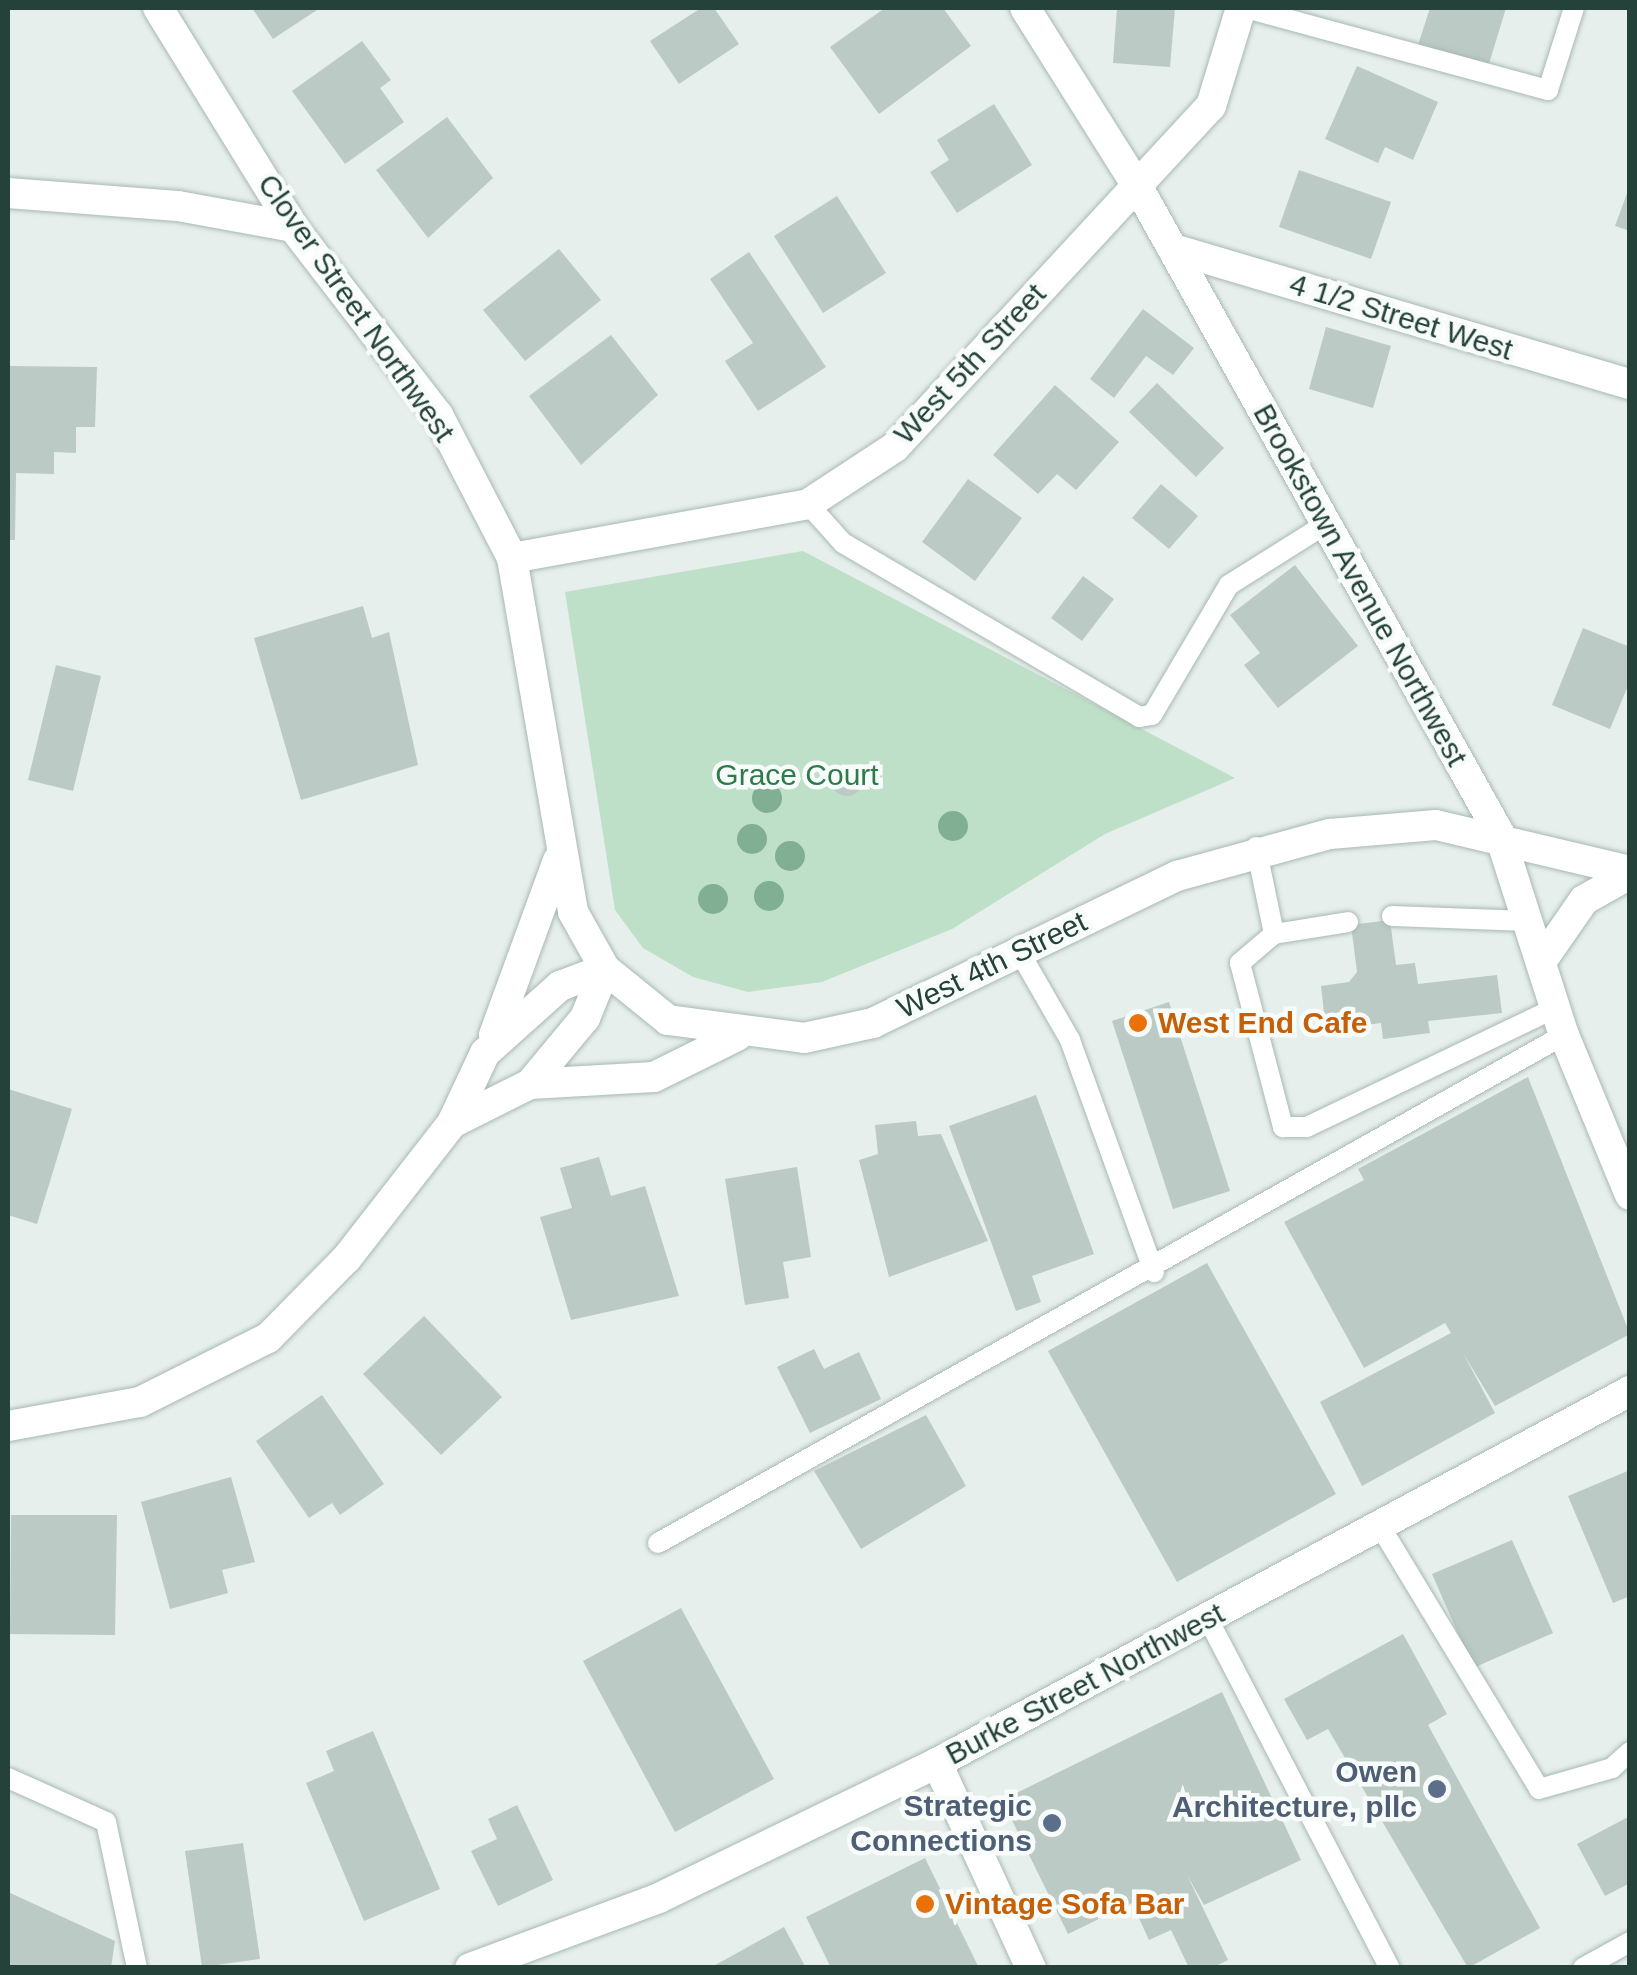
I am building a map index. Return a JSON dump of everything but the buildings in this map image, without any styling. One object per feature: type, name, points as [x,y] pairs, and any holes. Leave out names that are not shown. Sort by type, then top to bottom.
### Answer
[{"type":"street","name":"Clover Street Northwest","points":[[158,8],[292,227],[438,414],[512,558],[558,860],[604,969]]},
{"type":"street","name":"Brookstown Avenue Northwest","points":[[1025,8],[1140,189],[1498,834],[1560,1022],[1630,1195]]},
{"type":"street","name":"West 5th Street","points":[[512,558],[808,504],[895,447],[1140,189],[1211,106],[1244,8]]},
{"type":"street","points":[[8,193],[160,204],[292,227]]},
{"type":"street","name":"4 1/2 Street West","points":[[1173,249],[1630,384]]},
{"type":"street","name":"West 4th Street","points":[[604,969],[668,1020],[737,1036],[804,1038],[873,1022],[1256,848],[1436,825],[1498,834],[1630,872]]},
{"type":"street","points":[[8,1426],[140,1402],[268,1338],[347,1258],[452,1123],[486,1053],[558,860]]},
{"type":"street","points":[[1540,962],[1584,900],[1630,872]]},
{"type":"street","points":[[486,1053],[560,986],[604,969]]},
{"type":"street","points":[[530,1084],[585,1018],[604,969]]},
{"type":"street","points":[[452,1123],[530,1084],[654,1076],[737,1036]]},
{"type":"street","name":"Burke Street Northwest","points":[[470,1968],[658,1898],[937,1763],[1630,1391]]},
{"type":"street","points":[[937,1763],[1030,1968]]},
{"type":"lane","points":[[1244,8],[1548,90],[1574,8]]},
{"type":"lane","points":[[808,504],[844,543],[1138,717],[1152,715],[1228,585],[1326,524]]},
{"type":"lane","points":[[1256,848],[1274,934]]},
{"type":"lane","points":[[1392,916],[1527,920]]},
{"type":"lane","points":[[1348,922],[1274,934],[1240,964],[1283,1127],[1307,1127],[1560,1022]]},
{"type":"lane","points":[[1020,953],[1070,1040],[1154,1272]]},
{"type":"lane","points":[[658,1543],[1154,1272],[1560,1022]]},
{"type":"lane","points":[[1380,1526],[1539,1789],[1612,1768],[1630,1752]]},
{"type":"lane","points":[[1208,1618],[1390,1968]]},
{"type":"lane","points":[[8,1778],[106,1822],[137,1968]]},
{"type":"lane","points":[[1582,1968],[1630,1942]]},
{"type":"green space","name":"Grace Court","points":[[803,551],[1235,778],[1105,834],[952,929],[822,982],[748,992],[693,977],[643,948],[615,910],[565,592]]},
{"type":"place","name":"West End Cafe","points":[[1138,1023]]},
{"type":"place","name":"Owen Architecture, pllc","points":[[1437,1789]]},
{"type":"place","name":"Strategic Connections","points":[[1052,1823]]},
{"type":"place","name":"Vintage Sofa Bar","points":[[925,1904]]}]
